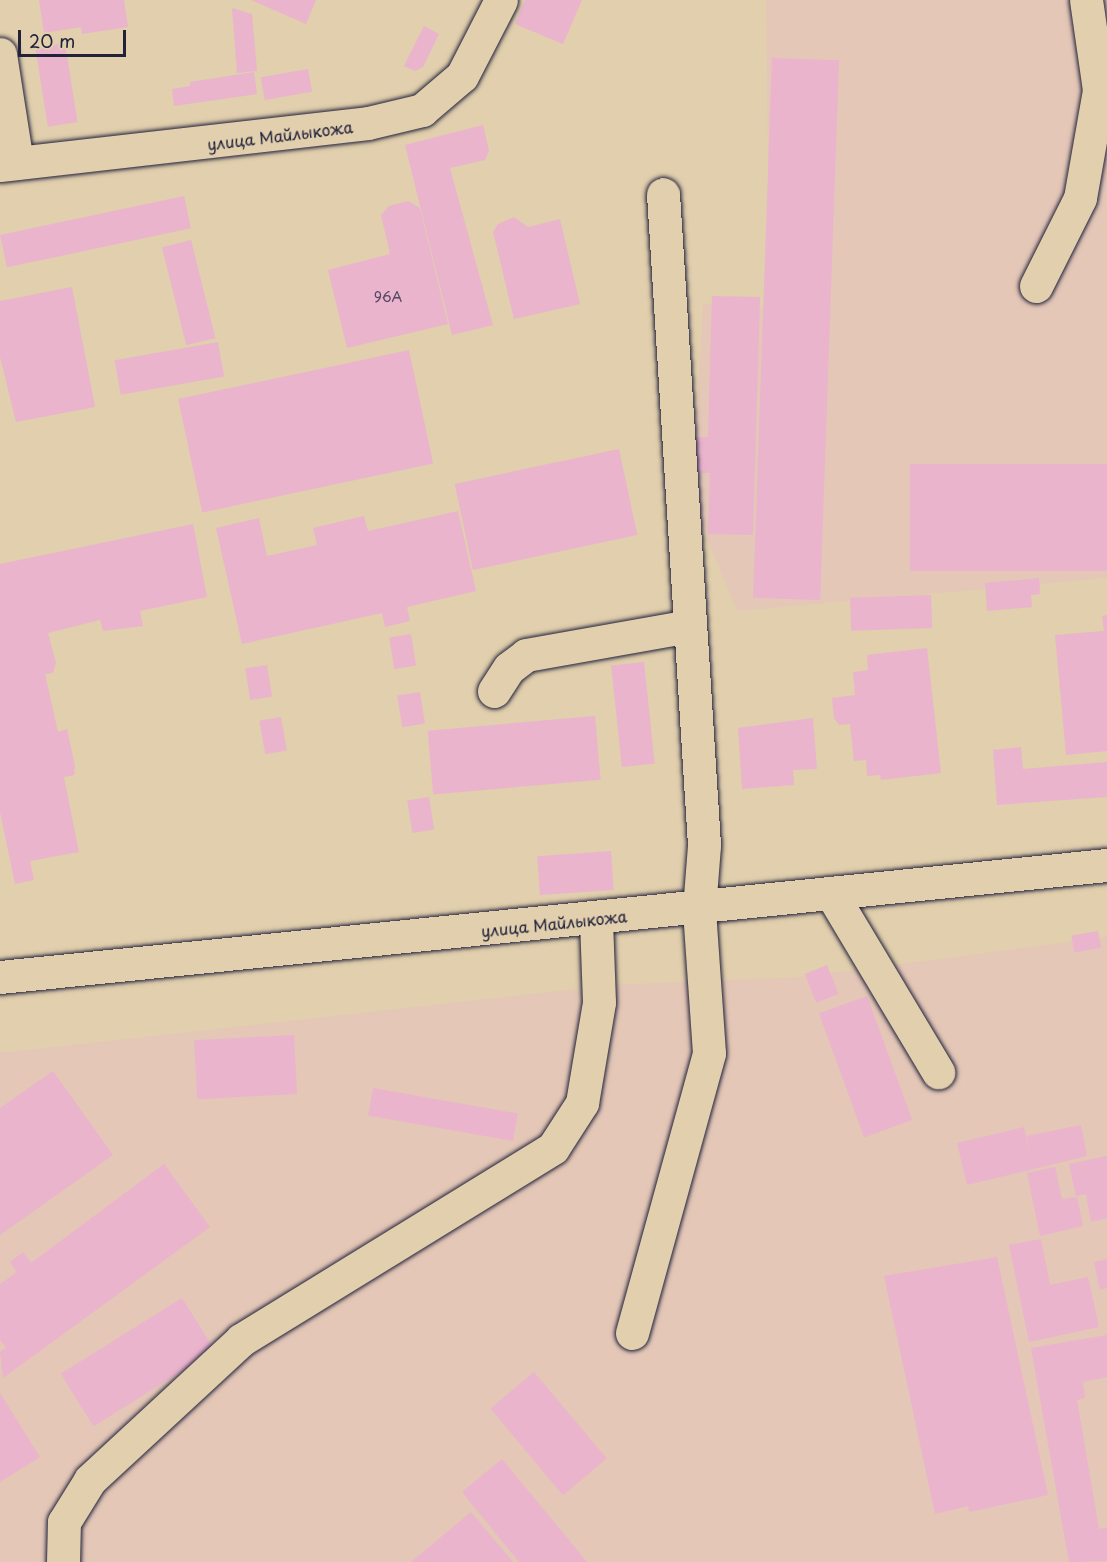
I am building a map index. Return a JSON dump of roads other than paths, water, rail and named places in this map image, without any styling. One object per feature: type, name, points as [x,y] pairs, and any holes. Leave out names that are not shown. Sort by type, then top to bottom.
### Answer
[{"type":"street","name":"улица Майлыкожа","points":[[9,164],[368,123],[422,110],[462,76],[501,0]]},
{"type":"street","points":[[1036,286],[1080,198],[1099,90],[1086,0]]},
{"type":"street","points":[[0,54],[9,164]]},
{"type":"street","points":[[632,1333],[709,1053],[699,909],[704,844],[688,626],[663,194]]},
{"type":"street","points":[[494,691],[509,668],[526,655],[688,626]]},
{"type":"street","name":"улица Майлыкожа","points":[[0,977],[699,909],[1107,865]]},
{"type":"street","points":[[831,893],[938,1072]]},
{"type":"street","points":[[63,1562],[64,1522],[90,1480],[241,1340],[553,1148],[582,1103],[599,1002],[597,919]]}]
